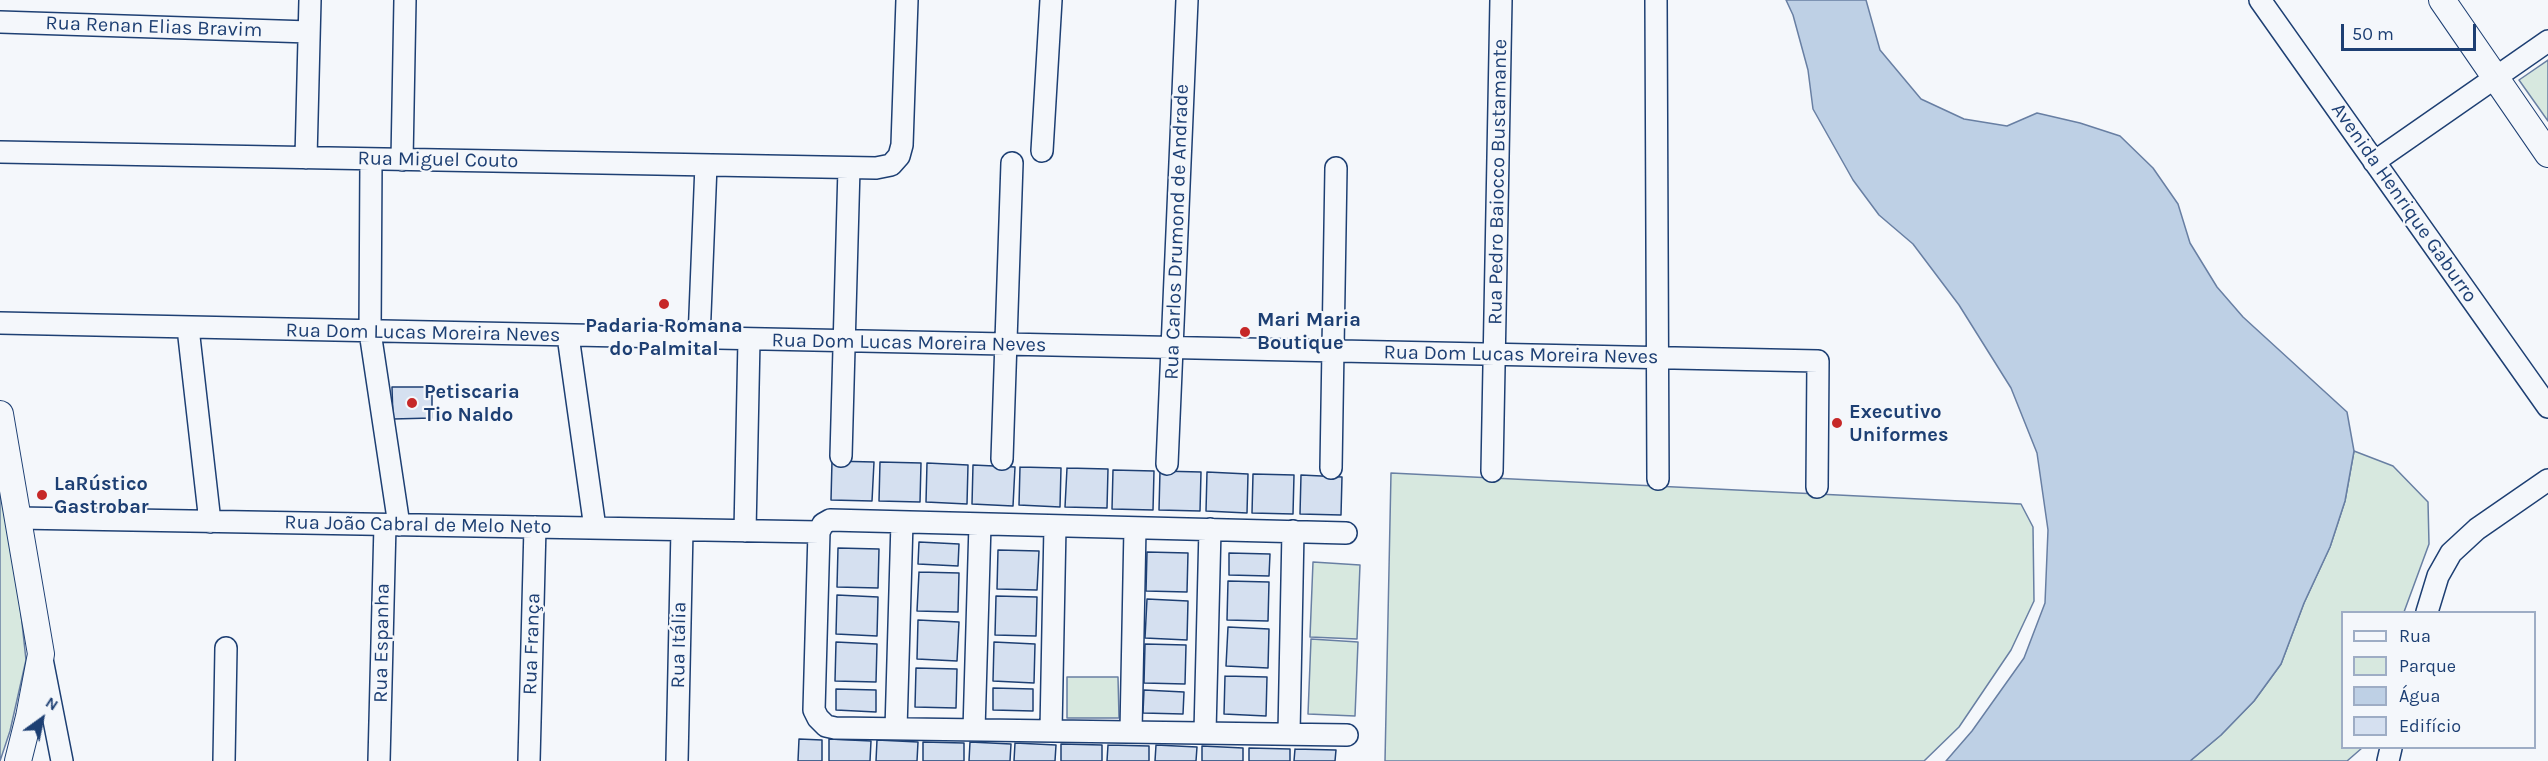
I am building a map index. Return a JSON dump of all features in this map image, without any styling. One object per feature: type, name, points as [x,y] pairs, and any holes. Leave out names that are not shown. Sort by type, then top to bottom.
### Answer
[{"type":"main road","points":[[2442,0],[2548,154]]},
{"type":"main road","points":[[0,414],[41,654],[18,761]]},
{"type":"street","points":[[306,158],[310,0]]},
{"type":"street","points":[[402,160],[405,0]]},
{"type":"street","name":"Rua Miguel Couto","points":[[0,152],[876,168],[891,165],[899,156],[902,145],[907,0]]},
{"type":"street","points":[[1042,151],[1050,0]]},
{"type":"street","name":"Rua Carlos Drumond de Andrade","points":[[1167,464],[1187,0]]},
{"type":"street","name":"Rua Pedro Baiocco Bustamante","points":[[1492,471],[1502,0]]},
{"type":"street","points":[[1656,0],[1658,479]]},
{"type":"street","name":"Avenida Henrique Gaburro","points":[[2260,0],[2548,407]]},
{"type":"street","name":"Rua Renan Elias Bravim","points":[[0,22],[309,32]]},
{"type":"street","points":[[2374,162],[2548,41]]},
{"type":"street","name":"Rua Espanha","points":[[370,159],[370,332],[392,525],[379,761]]},
{"type":"street","points":[[1002,459],[1012,163]]},
{"type":"street","points":[[699,339],[706,165]]},
{"type":"street","points":[[841,456],[849,168]]},
{"type":"street","points":[[1331,468],[1336,168]]},
{"type":"street","name":"Rua Dom Lucas Moreira Neves","points":[[0,323],[1818,361],[1817,487]]},
{"type":"street","points":[[188,328],[210,522]]},
{"type":"street","points":[[568,336],[595,528]]},
{"type":"street","points":[[745,531],[749,340]]},
{"type":"street","points":[[2427,611],[2438,576],[2451,553],[2477,530],[2548,480]]},
{"type":"street","name":"Rua João Cabral de Melo Neto","points":[[18,518],[819,532]]},
{"type":"street","points":[[1346,533],[830,520],[823,524],[819,532],[814,710],[826,726],[835,728],[1347,735]]},
{"type":"street","points":[[896,729],[902,522]]},
{"type":"street","points":[[974,730],[980,524]]},
{"type":"street","points":[[1052,730],[1055,526]]},
{"type":"street","name":"Rua França","points":[[529,761],[535,527]]},
{"type":"street","points":[[1131,731],[1135,528]]},
{"type":"street","points":[[1205,732],[1210,529]]},
{"type":"street","name":"Rua Itália","points":[[677,761],[682,530]]},
{"type":"street","points":[[1289,733],[1293,531]]},
{"type":"street","points":[[224,761],[226,648]]},
{"type":"street","points":[[41,654],[62,761]]},
{"type":"green space","points":[[2548,60],[2548,121],[2519,80]]},
{"type":"green space","points":[[2354,451],[2393,466],[2428,502],[2429,544],[2404,611],[2341,611],[2341,749],[2361,749],[2347,761],[2190,761],[2221,735],[2254,701],[2281,664],[2304,603],[2330,547],[2345,501]]},
{"type":"green space","points":[[1391,473],[2021,504],[2033,527],[2034,601],[2011,650],[1959,727],[1924,761],[1385,761]]},
{"type":"green space","points":[[0,490],[19,595],[26,660],[10,731],[0,761]]},
{"type":"green space","points":[[1313,562],[1360,565],[1357,639],[1310,637]]},
{"type":"green space","points":[[1311,639],[1358,642],[1355,716],[1308,714]]},
{"type":"green space","points":[[1067,677],[1118,677],[1119,718],[1067,718]]},
{"type":"water","points":[[1786,0],[1866,0],[1880,50],[1921,99],[1964,119],[2007,126],[2037,113],[2080,123],[2120,136],[2153,168],[2178,204],[2190,243],[2217,287],[2243,317],[2347,412],[2354,451],[2345,501],[2330,547],[2304,603],[2281,664],[2254,701],[2221,735],[2190,761],[1946,761],[1972,731],[2024,658],[2045,603],[2048,530],[2037,453],[2011,388],[1959,305],[1913,244],[1879,215],[1853,180],[1813,109],[1808,70],[1793,15]]},
{"type":"building","name":"Petiscaria Tio Naldo","points":[[392,387],[432,387],[432,418],[393,419]]},
{"type":"building","points":[[832,461],[874,462],[872,501],[831,500]]},
{"type":"building","points":[[880,462],[921,463],[920,502],[879,501]]},
{"type":"building","points":[[927,463],[968,465],[967,504],[926,502]]},
{"type":"building","points":[[973,465],[1015,467],[1013,506],[972,504]]},
{"type":"building","points":[[1020,467],[1061,468],[1060,507],[1019,505]]},
{"type":"building","points":[[1067,468],[1108,469],[1107,508],[1065,507]]},
{"type":"building","points":[[1113,470],[1154,471],[1153,510],[1112,509]]},
{"type":"building","points":[[1160,471],[1201,472],[1200,511],[1159,510]]},
{"type":"building","points":[[1207,472],[1248,474],[1247,513],[1206,511]]},
{"type":"building","points":[[1253,474],[1294,475],[1293,514],[1252,513]]},
{"type":"building","points":[[1301,475],[1342,477],[1341,515],[1300,514]]},
{"type":"building","points":[[919,542],[959,544],[958,566],[918,564]]},
{"type":"building","points":[[838,548],[879,549],[878,588],[837,587]]},
{"type":"building","points":[[998,550],[1039,551],[1037,590],[997,589]]},
{"type":"building","points":[[1147,552],[1188,553],[1187,592],[1146,591]]},
{"type":"building","points":[[1229,553],[1270,554],[1269,576],[1229,575]]},
{"type":"building","points":[[919,572],[959,573],[958,612],[917,611]]},
{"type":"building","points":[[1228,581],[1269,582],[1268,621],[1227,620]]},
{"type":"building","points":[[837,595],[878,597],[877,636],[836,634]]},
{"type":"building","points":[[996,596],[1037,597],[1036,636],[995,635]]},
{"type":"building","points":[[1147,599],[1188,601],[1187,640],[1145,638]]},
{"type":"building","points":[[918,620],[959,622],[957,661],[917,659]]},
{"type":"building","points":[[1228,627],[1269,629],[1268,668],[1226,666]]},
{"type":"building","points":[[836,642],[877,644],[876,682],[835,681]]},
{"type":"building","points":[[994,642],[1035,644],[1034,683],[993,681]]},
{"type":"building","points":[[1145,644],[1186,645],[1185,684],[1144,683]]},
{"type":"building","points":[[916,668],[957,669],[956,708],[915,707]]},
{"type":"building","points":[[1225,676],[1267,677],[1266,716],[1224,714]]},
{"type":"building","points":[[993,688],[1033,689],[1033,711],[993,710]]},
{"type":"building","points":[[836,689],[876,690],[876,712],[836,710]]},
{"type":"building","points":[[1144,690],[1184,692],[1183,714],[1143,713]]},
{"type":"building","points":[[799,739],[822,740],[822,761],[798,761]]},
{"type":"building","points":[[829,739],[871,741],[870,761],[829,761]]},
{"type":"building","points":[[877,740],[918,742],[917,761],[876,761]]},
{"type":"building","points":[[923,742],[964,743],[964,761],[923,761]]},
{"type":"building","points":[[970,742],[1011,744],[1010,761],[969,761]]},
{"type":"building","points":[[1015,743],[1056,745],[1055,761],[1014,761]]},
{"type":"building","points":[[1061,744],[1102,745],[1102,761],[1061,761]]},
{"type":"building","points":[[1108,745],[1149,746],[1149,761],[1107,761]]},
{"type":"building","points":[[1156,745],[1197,747],[1196,761],[1155,761]]},
{"type":"building","points":[[1202,746],[1243,748],[1243,761],[1202,761]]},
{"type":"building","points":[[1249,748],[1290,749],[1290,761],[1249,761]]},
{"type":"building","points":[[1295,749],[1336,750],[1335,761],[1294,761]]},
{"type":"place","name":"Padaria Romana do Palmital","points":[[664,304]]},
{"type":"place","name":"Mari Maria Boutique","points":[[1245,332]]},
{"type":"place","name":"Petiscaria Tio Naldo","points":[[412,403]]},
{"type":"place","name":"Executivo Uniformes","points":[[1837,423]]},
{"type":"place","name":"LaRústico Gastrobar","points":[[42,495]]}]
